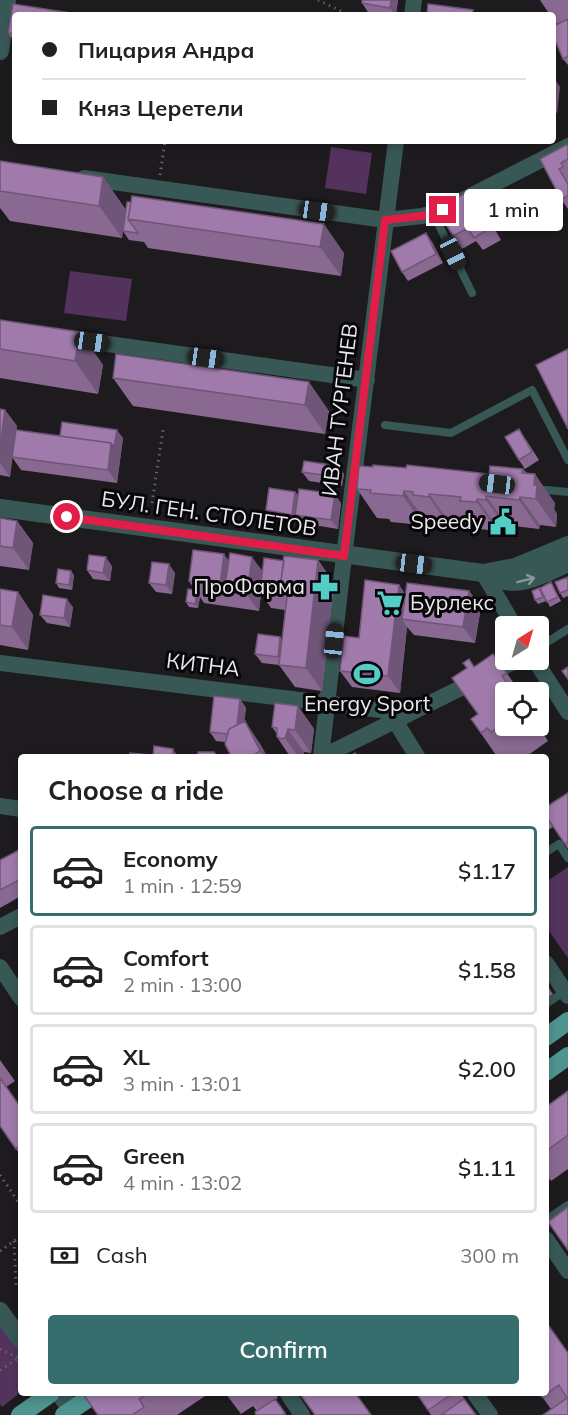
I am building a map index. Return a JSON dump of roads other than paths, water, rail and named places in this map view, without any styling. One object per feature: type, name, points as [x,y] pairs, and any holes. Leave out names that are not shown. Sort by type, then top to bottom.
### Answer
[{"type":"main road","points":[[549,1035],[568,1021]]},
{"type":"main road","points":[[549,1070],[568,1056]]},
{"type":"main road","points":[[20,1415],[47,1396]]},
{"type":"main road","points":[[71,1413],[92,1396]]},
{"type":"street","points":[[0,51],[10,8]]},
{"type":"street","name":"ИВАН ТУРГЕНЕВ","points":[[321,754],[344,556],[361,469],[367,380],[396,144]]},
{"type":"street","points":[[65,175],[385,220],[434,213],[463,201],[568,146]]},
{"type":"street","points":[[47,336],[367,380]]},
{"type":"street","name":"БУЛ. ГЕН. СТОЛЕТОВ","points":[[0,508],[483,573],[514,567],[568,544]]},
{"type":"street","name":"БУЛ. ГЕН. СТОЛЕТОВ","points":[[483,573],[499,582],[515,583],[537,578],[568,563]]},
{"type":"street","points":[[483,573],[508,616]]},
{"type":"street","name":"КИТНА","points":[[0,663],[389,711],[395,721]]},
{"type":"street","points":[[327,754],[497,670]]},
{"type":"street","points":[[541,670],[568,712]]},
{"type":"street","points":[[395,721],[416,754]]},
{"type":"street","points":[[0,806],[18,809]]},
{"type":"street","points":[[0,927],[18,918]]},
{"type":"street","points":[[0,967],[18,994]]},
{"type":"street","points":[[549,968],[566,993]]},
{"type":"street","points":[[549,1243],[568,1271]]},
{"type":"street","points":[[0,1311],[18,1336]]},
{"type":"street","points":[[61,1396],[71,1413]]},
{"type":"street","points":[[289,1396],[302,1415]]},
{"type":"street","points":[[477,1396],[490,1415]]},
{"type":"lane","points":[[434,213],[472,292]]},
{"type":"lane","points":[[385,425],[451,433],[532,390],[568,460]]},
{"type":"lane","points":[[521,487],[568,492]]},
{"type":"lane","points":[[549,641],[568,629]]},
{"type":"lane","points":[[549,850],[559,844],[568,858]]},
{"type":"lane","points":[[549,1002],[566,993]]},
{"type":"lane","points":[[549,1218],[568,1205]]},
{"type":"place","name":"Speedy","points":[[503,522]]},
{"type":"place","name":"ПроФарма","points":[[325,587]]},
{"type":"place","name":"Бурлекс","points":[[390,603]]},
{"type":"place","name":"Energy Sport","points":[[367,674]]}]
